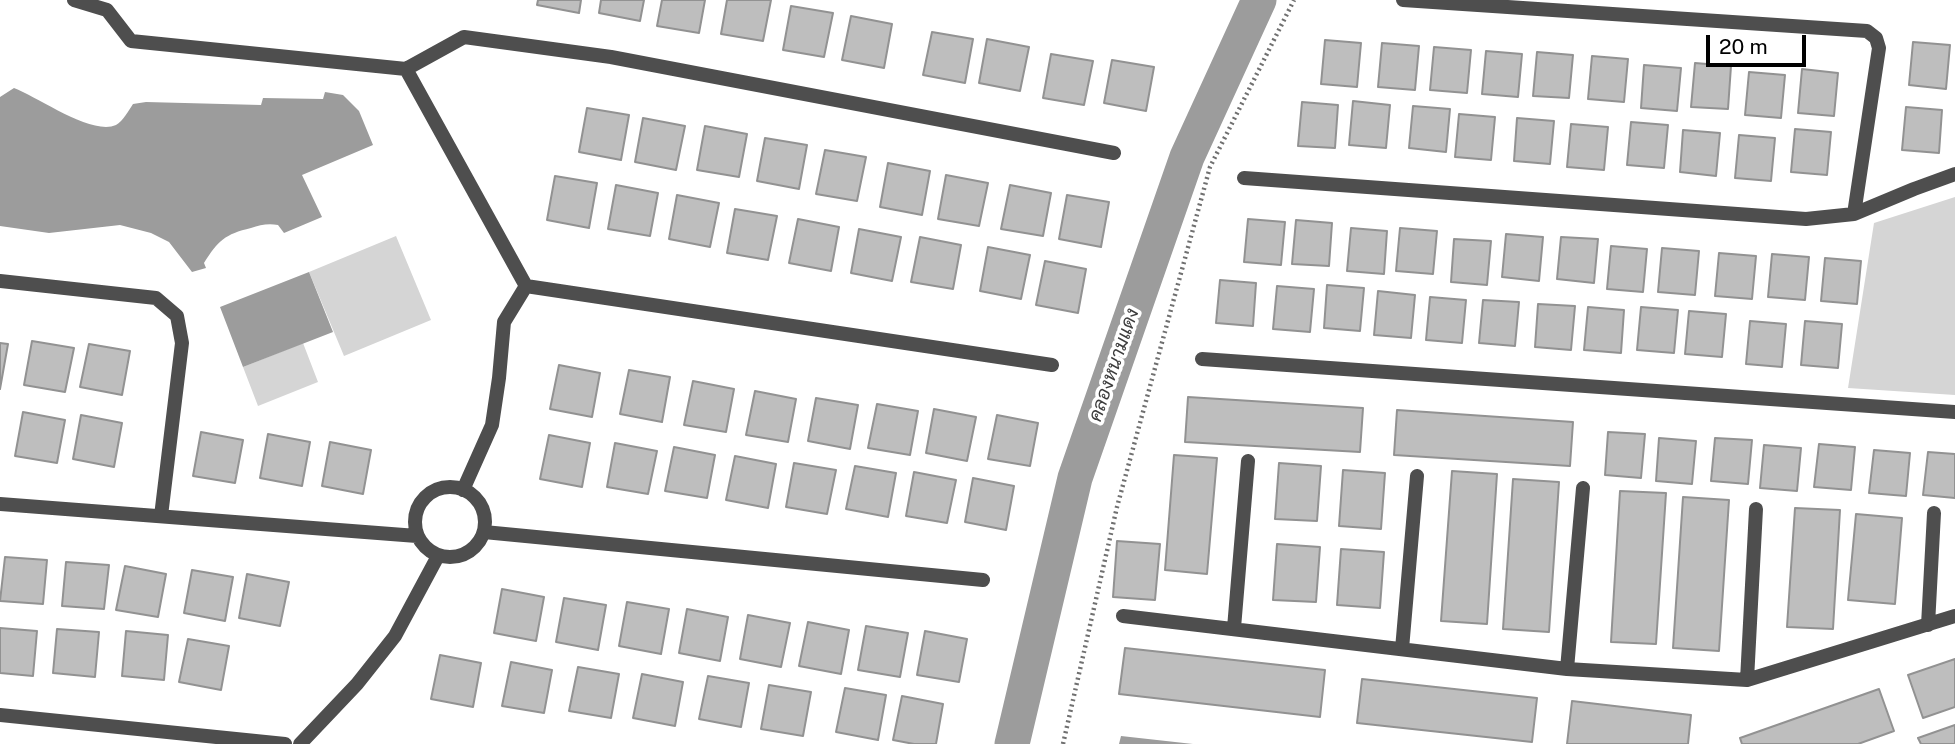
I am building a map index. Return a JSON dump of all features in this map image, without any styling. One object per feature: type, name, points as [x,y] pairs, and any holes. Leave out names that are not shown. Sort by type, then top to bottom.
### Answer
[{"type":"street","points":[[74,0],[108,5],[131,41],[406,69],[464,37],[611,57],[1114,153]]},
{"type":"street","points":[[1403,0],[1867,31],[1876,38],[1879,48],[1854,214]]},
{"type":"street","points":[[406,69],[526,286]]},
{"type":"street","points":[[1244,178],[1806,219],[1854,214],[1955,174]]},
{"type":"street","points":[[0,281],[156,298],[177,316],[183,342],[161,516]]},
{"type":"street","points":[[526,286],[1052,365]]},
{"type":"street","points":[[463,490],[492,425],[504,322],[526,286]]},
{"type":"street","points":[[1202,359],[1955,412]]},
{"type":"street","points":[[1234,628],[1248,461]]},
{"type":"street","points":[[1402,649],[1417,476]]},
{"type":"street","points":[[440,488],[463,490],[472,495],[483,512],[484,532],[480,541],[469,552],[454,558],[438,556],[421,544],[417,536],[414,523],[416,511],[421,501],[440,488]]},
{"type":"street","points":[[1567,669],[1583,488]]},
{"type":"street","points":[[0,505],[417,536]]},
{"type":"street","points":[[1747,680],[1756,509]]},
{"type":"street","points":[[1928,625],[1934,513]]},
{"type":"street","points":[[484,532],[983,580]]},
{"type":"street","points":[[300,744],[357,684],[394,636],[438,556]]},
{"type":"street","points":[[1123,616],[1567,669],[1747,680],[1955,616]]},
{"type":"street","points":[[0,715],[285,744]]},
{"type":"path","points":[[1063,744],[1117,507],[1210,167],[1294,0]]},
{"type":"shaded area","points":[[14,88],[65,114],[106,127],[119,123],[133,104],[146,102],[261,105],[263,98],[323,99],[325,92],[343,95],[359,111],[373,145],[302,175],[322,217],[284,233],[278,225],[271,224],[235,233],[214,249],[204,263],[206,268],[192,272],[169,242],[151,233],[120,225],[49,233],[0,226],[0,97]]},
{"type":"shaded area","points":[[1955,197],[1955,395],[1848,388],[1874,223]]},
{"type":"shaded area","points":[[396,236],[431,320],[344,356],[309,272]]},
{"type":"shaded area","points":[[309,272],[333,332],[243,367],[220,307]]},
{"type":"shaded area","points":[[303,343],[318,382],[258,406],[243,367]]},
{"type":"shaded area","points":[[1121,736],[1193,744],[1119,744]]},
{"type":"building","points":[[538,0],[581,0],[579,13],[537,5]]},
{"type":"building","points":[[601,0],[644,0],[640,21],[599,13]]},
{"type":"building","points":[[662,0],[705,0],[699,33],[657,26]]},
{"type":"building","points":[[727,0],[771,0],[763,41],[721,34]]},
{"type":"building","points":[[791,6],[833,13],[824,57],[783,50]]},
{"type":"building","points":[[851,16],[892,24],[884,68],[842,60]]},
{"type":"building","points":[[932,32],[973,39],[965,83],[923,75]]},
{"type":"building","points":[[987,39],[1029,47],[1020,91],[979,83]]},
{"type":"building","points":[[1325,40],[1361,43],[1357,87],[1321,84]]},
{"type":"building","points":[[1913,42],[1950,45],[1946,89],[1909,85]]},
{"type":"building","points":[[1382,43],[1419,46],[1415,90],[1378,87]]},
{"type":"building","points":[[1434,47],[1471,50],[1467,93],[1430,90]]},
{"type":"building","points":[[1486,51],[1522,54],[1518,97],[1482,94]]},
{"type":"building","points":[[1537,52],[1573,55],[1569,98],[1533,96]]},
{"type":"building","points":[[1051,54],[1093,61],[1084,105],[1043,98]]},
{"type":"building","points":[[1592,56],[1628,59],[1624,102],[1588,99]]},
{"type":"building","points":[[1112,60],[1154,67],[1146,111],[1104,103]]},
{"type":"building","points":[[1695,63],[1731,66],[1728,109],[1691,107]]},
{"type":"building","points":[[1644,65],[1681,68],[1677,111],[1641,108]]},
{"type":"building","points":[[1802,69],[1838,73],[1834,116],[1798,113]]},
{"type":"building","points":[[1749,72],[1785,75],[1781,118],[1745,115]]},
{"type":"building","points":[[1353,101],[1390,105],[1386,148],[1349,145]]},
{"type":"building","points":[[1302,102],[1338,105],[1335,148],[1298,146]]},
{"type":"building","points":[[1413,106],[1450,109],[1446,152],[1409,148]]},
{"type":"building","points":[[1906,107],[1942,110],[1939,153],[1902,150]]},
{"type":"building","points":[[587,108],[629,115],[621,160],[579,152]]},
{"type":"building","points":[[1459,114],[1495,117],[1491,160],[1455,157]]},
{"type":"building","points":[[643,118],[685,126],[676,170],[635,162]]},
{"type":"building","points":[[1517,118],[1554,121],[1550,164],[1514,161]]},
{"type":"building","points":[[1631,122],[1668,125],[1664,168],[1627,165]]},
{"type":"building","points":[[1571,124],[1608,127],[1604,170],[1567,167]]},
{"type":"building","points":[[705,126],[747,134],[739,177],[697,170]]},
{"type":"building","points":[[1795,129],[1831,132],[1827,175],[1791,172]]},
{"type":"building","points":[[1683,130],[1720,133],[1716,176],[1680,172]]},
{"type":"building","points":[[1739,135],[1775,138],[1771,181],[1735,178]]},
{"type":"building","points":[[765,138],[807,145],[799,189],[757,181]]},
{"type":"building","points":[[825,150],[866,157],[857,201],[816,194]]},
{"type":"building","points":[[888,163],[930,171],[922,215],[880,207]]},
{"type":"building","points":[[946,175],[988,183],[979,226],[938,219]]},
{"type":"building","points":[[555,176],[597,183],[589,228],[547,220]]},
{"type":"building","points":[[616,185],[658,193],[650,236],[608,229]]},
{"type":"building","points":[[1010,185],[1051,193],[1043,236],[1001,229]]},
{"type":"building","points":[[677,195],[719,203],[710,247],[669,239]]},
{"type":"building","points":[[1067,195],[1109,202],[1101,247],[1059,239]]},
{"type":"building","points":[[735,209],[777,216],[768,260],[727,253]]},
{"type":"building","points":[[798,219],[839,227],[831,271],[789,263]]},
{"type":"building","points":[[1248,219],[1285,222],[1281,265],[1244,262]]},
{"type":"building","points":[[1296,220],[1332,223],[1329,266],[1292,264]]},
{"type":"building","points":[[1351,228],[1387,231],[1384,274],[1347,271]]},
{"type":"building","points":[[1400,228],[1437,231],[1433,274],[1396,271]]},
{"type":"building","points":[[859,229],[901,237],[892,281],[851,273]]},
{"type":"building","points":[[1506,234],[1543,237],[1539,281],[1502,277]]},
{"type":"building","points":[[920,237],[961,245],[953,289],[911,282]]},
{"type":"building","points":[[1561,237],[1598,239],[1594,283],[1557,279]]},
{"type":"building","points":[[1454,239],[1491,241],[1487,285],[1451,282]]},
{"type":"building","points":[[1611,246],[1647,249],[1643,292],[1607,289]]},
{"type":"building","points":[[988,247],[1030,255],[1021,299],[980,291]]},
{"type":"building","points":[[1662,248],[1699,251],[1695,295],[1658,292]]},
{"type":"building","points":[[1719,253],[1756,256],[1752,299],[1715,296]]},
{"type":"building","points":[[1772,254],[1809,257],[1805,300],[1768,297]]},
{"type":"building","points":[[1825,258],[1861,261],[1857,304],[1821,301]]},
{"type":"building","points":[[1045,261],[1086,269],[1078,313],[1036,305]]},
{"type":"building","points":[[1220,280],[1256,283],[1253,326],[1216,323]]},
{"type":"building","points":[[1327,285],[1364,288],[1360,331],[1324,328]]},
{"type":"building","points":[[1277,286],[1314,289],[1310,332],[1273,329]]},
{"type":"building","points":[[1378,291],[1415,295],[1411,338],[1374,335]]},
{"type":"building","points":[[1430,297],[1466,300],[1462,343],[1426,340]]},
{"type":"building","points":[[1483,300],[1519,302],[1515,346],[1479,343]]},
{"type":"building","points":[[1538,304],[1575,306],[1571,350],[1535,347]]},
{"type":"building","points":[[1588,307],[1624,310],[1621,353],[1584,350]]},
{"type":"building","points":[[1641,307],[1678,310],[1674,353],[1637,350]]},
{"type":"building","points":[[1689,311],[1726,314],[1722,357],[1685,354]]},
{"type":"building","points":[[1750,321],[1786,324],[1782,367],[1746,364]]},
{"type":"building","points":[[1805,321],[1842,324],[1838,368],[1801,365]]},
{"type":"building","points":[[32,341],[74,348],[65,392],[24,385]]},
{"type":"building","points":[[0,343],[8,344],[0,389]]},
{"type":"building","points":[[89,344],[130,351],[122,395],[80,387]]},
{"type":"building","points":[[559,365],[600,373],[592,417],[550,409]]},
{"type":"building","points":[[629,370],[670,377],[662,422],[620,414]]},
{"type":"building","points":[[693,381],[734,389],[726,432],[684,425]]},
{"type":"building","points":[[755,391],[796,399],[788,442],[746,435]]},
{"type":"building","points":[[1188,397],[1363,408],[1360,452],[1185,442]]},
{"type":"building","points":[[816,398],[858,405],[850,449],[808,441]]},
{"type":"building","points":[[877,404],[918,411],[910,455],[868,448]]},
{"type":"building","points":[[934,409],[976,417],[967,461],[926,453]]},
{"type":"building","points":[[1397,410],[1573,422],[1570,466],[1394,455]]},
{"type":"building","points":[[23,412],[65,420],[57,463],[15,456]]},
{"type":"building","points":[[81,415],[122,423],[114,467],[73,459]]},
{"type":"building","points":[[997,415],[1038,423],[1030,466],[988,459]]},
{"type":"building","points":[[201,432],[243,440],[235,483],[193,476]]},
{"type":"building","points":[[1608,432],[1645,434],[1641,478],[1605,475]]},
{"type":"building","points":[[268,434],[310,442],[302,486],[260,478]]},
{"type":"building","points":[[549,435],[590,443],[582,487],[540,479]]},
{"type":"building","points":[[1659,438],[1696,441],[1692,484],[1656,481]]},
{"type":"building","points":[[1715,438],[1752,440],[1748,484],[1711,481]]},
{"type":"building","points":[[330,442],[371,450],[363,494],[322,486]]},
{"type":"building","points":[[615,443],[657,451],[648,494],[607,487]]},
{"type":"building","points":[[1819,444],[1855,447],[1851,490],[1814,487]]},
{"type":"building","points":[[1764,445],[1801,448],[1797,491],[1760,488]]},
{"type":"building","points":[[674,447],[715,455],[707,498],[665,491]]},
{"type":"building","points":[[1874,450],[1910,453],[1906,496],[1869,493]]},
{"type":"building","points":[[1928,452],[1955,454],[1955,498],[1923,495]]},
{"type":"building","points":[[1174,455],[1217,458],[1207,574],[1165,570]]},
{"type":"building","points":[[735,456],[776,464],[768,508],[726,500]]},
{"type":"building","points":[[794,463],[836,470],[827,514],[786,507]]},
{"type":"building","points":[[1279,463],[1321,466],[1317,521],[1275,519]]},
{"type":"building","points":[[855,466],[896,473],[888,517],[846,509]]},
{"type":"building","points":[[1343,470],[1385,473],[1381,529],[1339,526]]},
{"type":"building","points":[[1452,471],[1497,474],[1487,624],[1441,621]]},
{"type":"building","points":[[914,472],[956,480],[947,523],[906,516]]},
{"type":"building","points":[[973,478],[1014,486],[1006,530],[965,522]]},
{"type":"building","points":[[1513,479],[1559,482],[1549,632],[1503,629]]},
{"type":"building","points":[[1620,491],[1666,493],[1656,644],[1611,642]]},
{"type":"building","points":[[1683,497],[1729,500],[1719,651],[1673,648]]},
{"type":"building","points":[[1795,508],[1840,510],[1833,629],[1787,627]]},
{"type":"building","points":[[1856,514],[1902,518],[1895,604],[1848,600]]},
{"type":"building","points":[[1117,541],[1160,544],[1155,600],[1113,597]]},
{"type":"building","points":[[1277,544],[1320,547],[1316,602],[1273,600]]},
{"type":"building","points":[[1341,549],[1384,552],[1380,608],[1337,605]]},
{"type":"building","points":[[5,557],[47,560],[43,604],[0,601]]},
{"type":"building","points":[[66,562],[109,565],[104,609],[62,606]]},
{"type":"building","points":[[125,566],[166,574],[158,617],[116,610]]},
{"type":"building","points":[[192,570],[233,577],[225,621],[184,613]]},
{"type":"building","points":[[247,574],[289,582],[280,626],[239,618]]},
{"type":"building","points":[[502,589],[544,597],[536,641],[494,633]]},
{"type":"building","points":[[564,598],[606,605],[598,650],[556,642]]},
{"type":"building","points":[[627,602],[669,609],[661,654],[619,646]]},
{"type":"building","points":[[687,609],[728,617],[720,661],[679,653]]},
{"type":"building","points":[[748,615],[790,623],[781,667],[740,659]]},
{"type":"building","points":[[808,622],[849,630],[841,674],[799,666]]},
{"type":"building","points":[[866,626],[908,633],[900,677],[858,670]]},
{"type":"building","points":[[0,628],[37,631],[33,676],[0,673]]},
{"type":"building","points":[[57,629],[99,632],[95,677],[53,673]]},
{"type":"building","points":[[126,631],[168,635],[164,680],[122,676]]},
{"type":"building","points":[[925,631],[967,639],[959,682],[917,675]]},
{"type":"building","points":[[188,639],[229,646],[221,690],[179,682]]},
{"type":"building","points":[[1125,648],[1325,670],[1320,717],[1119,694]]},
{"type":"building","points":[[440,655],[481,663],[473,707],[431,699]]},
{"type":"building","points":[[1955,659],[1955,707],[1923,718],[1908,675]]},
{"type":"building","points":[[511,662],[552,670],[544,713],[502,706]]},
{"type":"building","points":[[578,667],[619,674],[611,718],[569,711]]},
{"type":"building","points":[[642,674],[683,682],[675,726],[633,718]]},
{"type":"building","points":[[708,676],[749,683],[741,727],[699,719]]},
{"type":"building","points":[[1362,679],[1537,698],[1532,742],[1357,723]]},
{"type":"building","points":[[769,685],[811,692],[803,736],[761,729]]},
{"type":"building","points":[[845,688],[886,695],[878,740],[836,732]]},
{"type":"building","points":[[1879,689],[1894,731],[1858,744],[1742,744],[1740,738]]},
{"type":"building","points":[[902,696],[943,704],[936,744],[893,740]]},
{"type":"building","points":[[1572,701],[1691,715],[1688,744],[1567,744]]},
{"type":"building","points":[[1955,725],[1955,744],[1921,744],[1918,738]]},
{"type":"waterway","name":"คลองหนามแดง","points":[[1012,744],[1075,478],[1187,157],[1259,0]]}]
